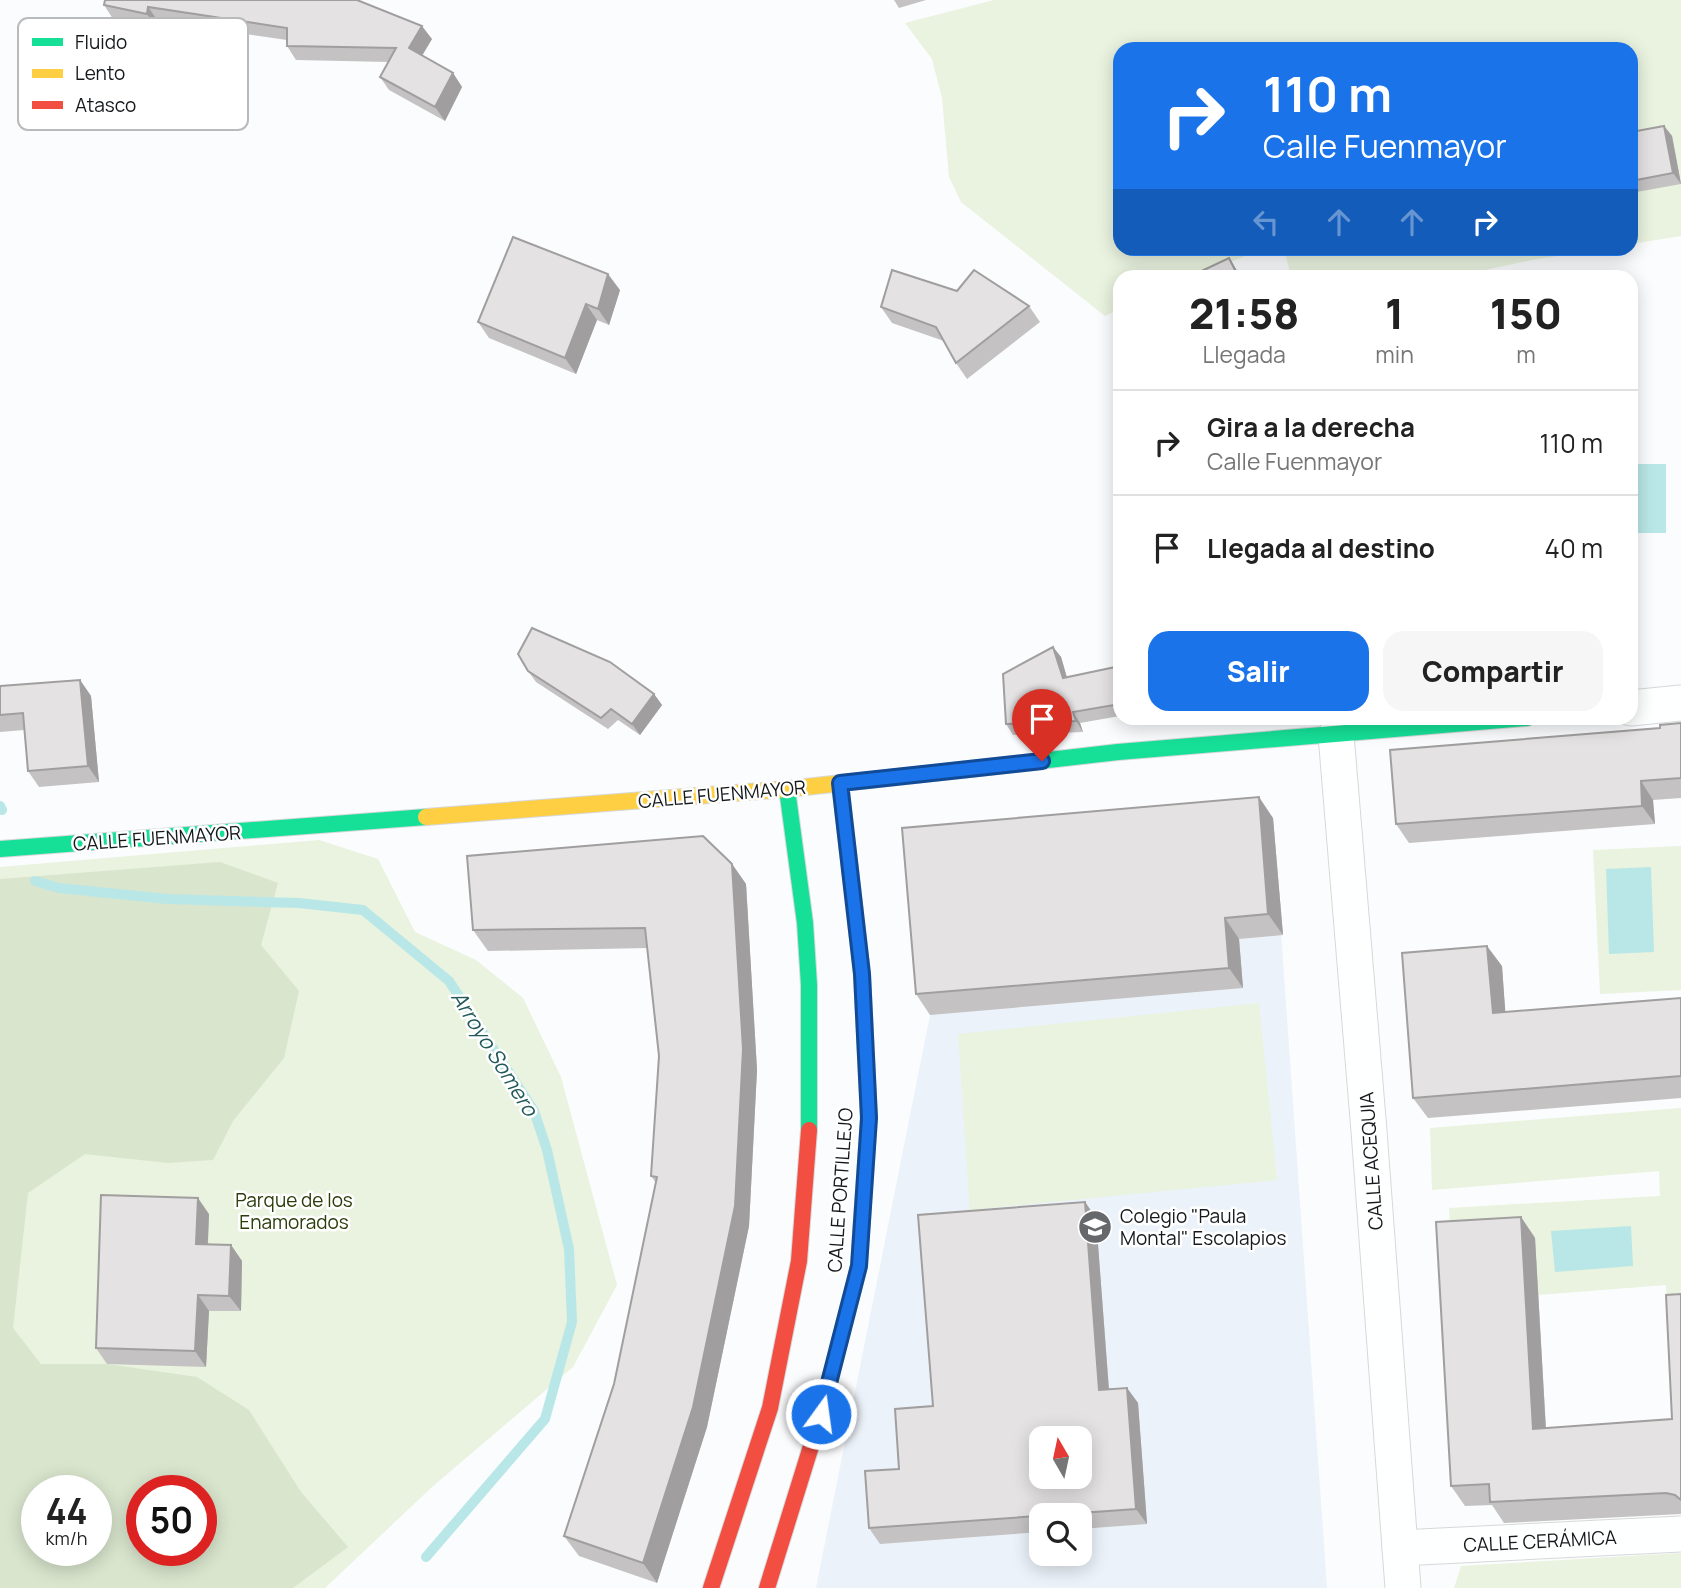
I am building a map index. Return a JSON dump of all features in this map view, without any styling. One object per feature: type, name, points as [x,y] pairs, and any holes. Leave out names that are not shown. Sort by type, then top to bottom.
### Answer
[{"type":"main road","name":"CALLE FUENMAYOR","points":[[0,849],[786,789],[1118,752],[1448,725]]},
{"type":"main road","name":"CALLE PORTILLEJO","points":[[767,1588],[821,1414],[859,1266],[869,1118],[862,974],[840,783]]},
{"type":"main road","name":"CALLE PORTILLEJO","points":[[711,1588],[771,1408],[799,1261],[810,1118],[808,985],[805,923],[786,789]]},
{"type":"street","points":[[1638,707],[1681,703]]},
{"type":"street","name":"CALLE ACEQUIA","points":[[1336,735],[1403,1588]]},
{"type":"street","name":"CALLE CERÁMICA","points":[[1400,1548],[1681,1534]]},
{"type":"shaded area","name":"Colegio \"Paula Montal\" Escolapios","points":[[1273,818],[1327,1588],[816,1588],[930,1015],[916,848]]},
{"type":"green space","points":[[994,0],[1681,0],[1681,236],[1638,243],[1638,42],[1113,42],[1113,256],[1245,256],[1211,270],[1113,270],[1113,312],[1105,316],[961,202],[949,177],[942,98],[932,59],[905,23]]},
{"type":"green space","points":[[1286,256],[1557,256],[1485,270],[1290,270]]},
{"type":"green space","name":"Parque de los Enamorados","points":[[319,840],[378,859],[415,932],[476,960],[523,998],[561,1077],[617,1285],[573,1367],[432,1487],[325,1588],[0,1588],[0,867]]},
{"type":"green space","points":[[1681,846],[1681,990],[1600,994],[1593,850]]},
{"type":"green space","points":[[220,862],[278,883],[261,945],[299,991],[284,1058],[233,1121],[213,1160],[168,1163],[85,1154],[28,1193],[13,1328],[41,1364],[107,1364],[197,1377],[249,1410],[301,1492],[348,1547],[293,1588],[0,1588],[0,879]]},
{"type":"green space","points":[[1259,1003],[1277,1180],[970,1210],[958,1034]]},
{"type":"green space","points":[[1681,1108],[1681,1304],[1667,1305],[1666,1285],[1538,1295],[1451,1243],[1449,1208],[1660,1196],[1659,1171],[1432,1190],[1430,1128]]},
{"type":"green space","points":[[1681,1553],[1681,1588],[1454,1588],[1461,1566]]},
{"type":"water","points":[[1638,464],[1666,464],[1666,533],[1638,533]]},
{"type":"water","points":[[1651,867],[1654,952],[1609,954],[1606,869]]},
{"type":"water","points":[[1631,1226],[1633,1266],[1555,1272],[1551,1231]]},
{"type":"building","points":[[105,0],[357,0],[422,26],[409,48],[453,73],[435,107],[380,77],[396,48],[287,46],[287,28],[248,22],[248,18],[221,18],[148,7],[147,14],[104,5]]},
{"type":"building","points":[[1664,126],[1673,173],[1638,180],[1638,131]]},
{"type":"building","points":[[513,237],[608,274],[598,309],[586,304],[565,358],[478,322]]},
{"type":"building","points":[[1229,258],[1235,270],[1204,270]]},
{"type":"building","points":[[892,270],[957,291],[974,270],[1029,306],[956,363],[936,327],[881,307]]},
{"type":"building","points":[[532,628],[610,662],[654,694],[632,724],[611,709],[601,718],[528,671],[518,654]]},
{"type":"building","points":[[1053,647],[1063,678],[1113,667],[1113,705],[1073,712],[1076,721],[1006,724],[1003,674]]},
{"type":"building","points":[[80,680],[88,766],[28,771],[23,713],[0,715],[0,686]]},
{"type":"building","points":[[1681,723],[1681,778],[1641,781],[1642,806],[1396,824],[1390,750],[1660,728],[1660,725]]},
{"type":"building","points":[[1259,797],[1268,914],[1225,918],[1229,968],[916,994],[902,828]]},
{"type":"building","points":[[703,836],[732,864],[743,1049],[735,1206],[693,1407],[643,1563],[564,1536],[614,1384],[657,1177],[651,1176],[659,1056],[645,928],[473,930],[467,856]]},
{"type":"building","points":[[1487,946],[1493,1013],[1681,998],[1681,1076],[1413,1098],[1402,953]]},
{"type":"building","points":[[101,1195],[198,1198],[196,1244],[231,1245],[229,1296],[198,1295],[195,1351],[96,1348]]},
{"type":"building","points":[[1085,1202],[1099,1390],[1127,1388],[1136,1509],[1092,1512],[1092,1503],[1029,1503],[1029,1517],[869,1528],[865,1471],[899,1469],[895,1409],[933,1406],[918,1215]]},
{"type":"building","points":[[1521,1217],[1533,1429],[1672,1419],[1666,1295],[1681,1294],[1681,1500],[1666,1493],[1490,1502],[1489,1484],[1451,1486],[1436,1222]]},
{"type":"waterway","name":"Arroyo Somero","points":[[0,806],[2,810]]},
{"type":"waterway","name":"Arroyo Somero","points":[[35,881],[59,888],[167,899],[299,903],[363,910],[449,981],[534,1111],[547,1150],[569,1249],[572,1322],[545,1419],[426,1557]]},
{"type":"traffic: fast","points":[[970,769],[1118,752],[1443,725]]},
{"type":"traffic: fast","points":[[840,783],[862,974],[869,1118],[861,1234]]},
{"type":"traffic: fast","points":[[787,789],[805,923],[809,985],[809,1130]]},
{"type":"traffic: fast","points":[[0,849],[426,817]]},
{"type":"traffic: slow","points":[[426,817],[787,789],[970,769]]},
{"type":"traffic: jam","points":[[711,1588],[770,1408],[799,1261],[809,1130]]},
{"type":"traffic: jam","points":[[767,1588],[821,1414],[859,1266],[861,1234]]},
{"type":"place","name":"Colegio \"Paula Montal\" Escolapios","points":[[1095,1227]]},
{"type":"route","points":[[821,1414],[859,1266],[869,1118],[862,974],[840,783],[1042,761]]}]
